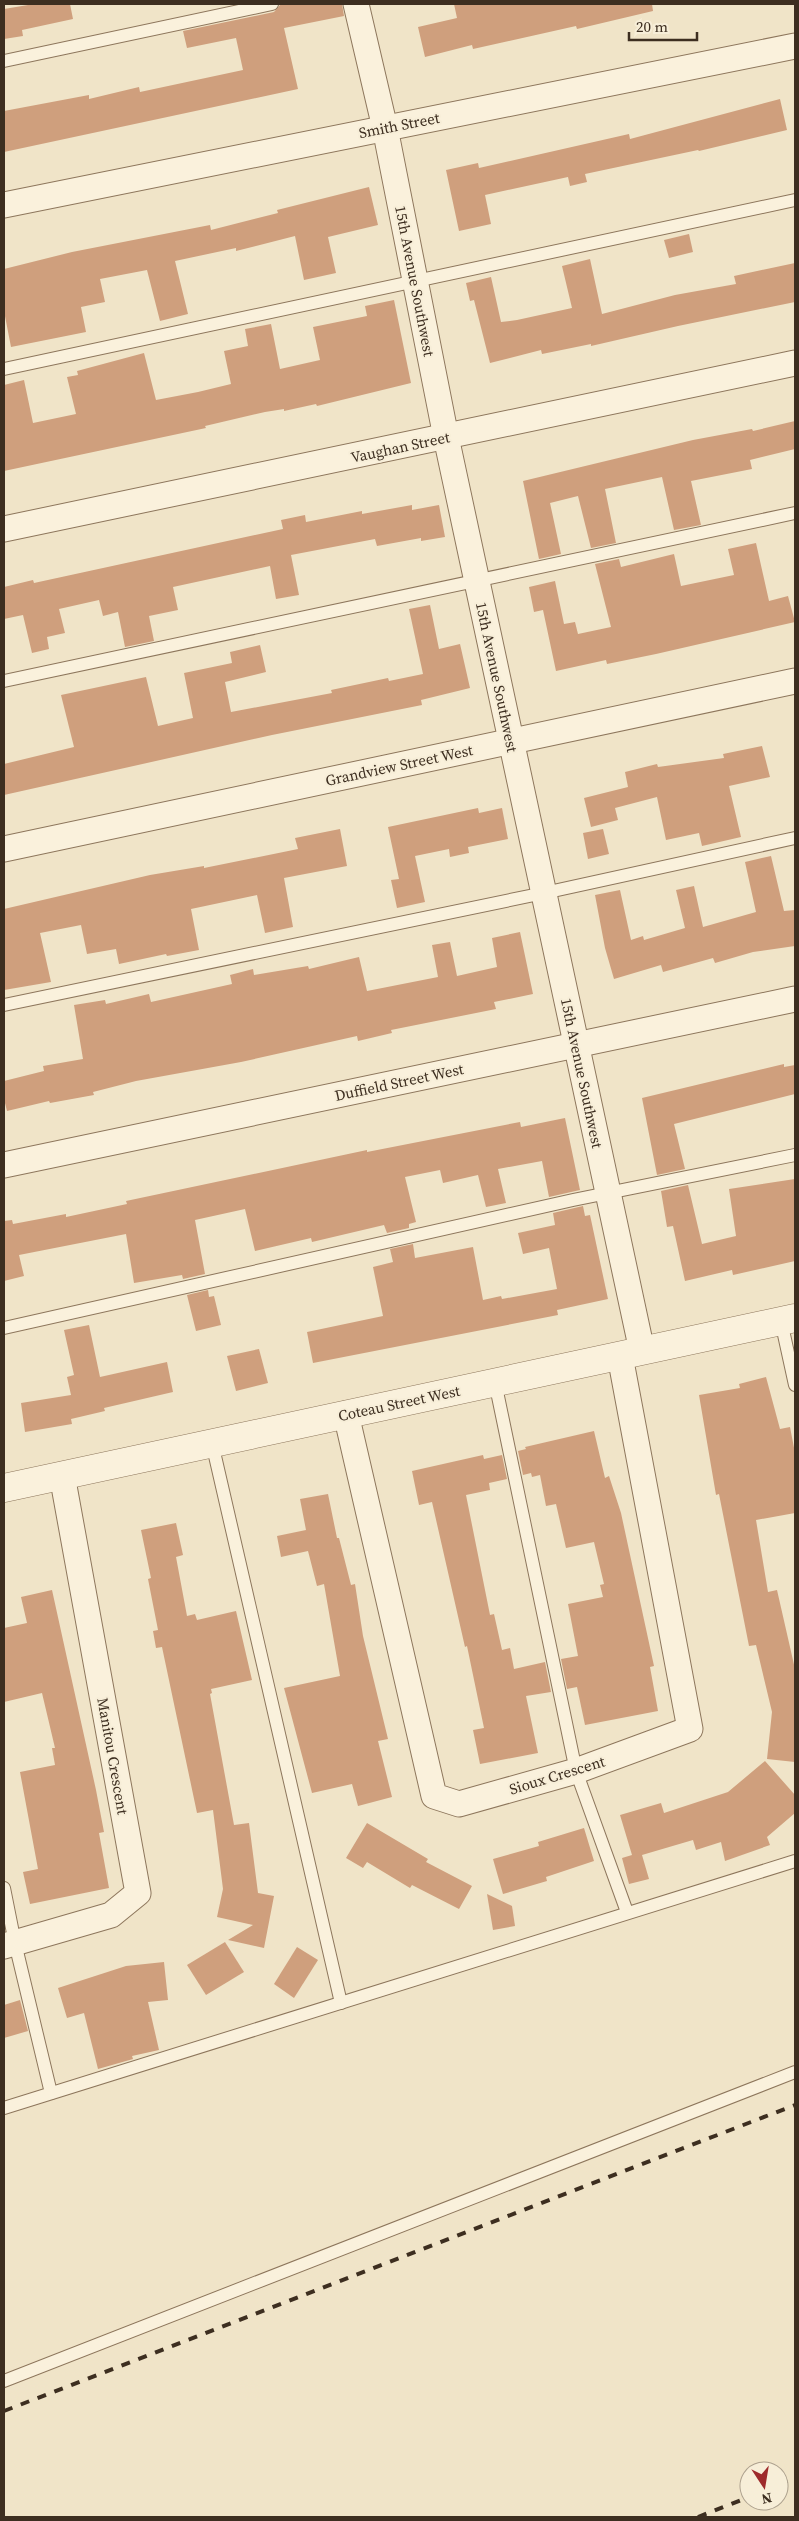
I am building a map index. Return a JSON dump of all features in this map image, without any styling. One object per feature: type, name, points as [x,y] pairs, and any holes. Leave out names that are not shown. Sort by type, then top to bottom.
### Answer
[{"type":"street","name":"15th Avenue Southwest","points":[[356,4],[385,128],[446,437],[608,1193],[631,1353]]},
{"type":"street","name":"Smith Street","points":[[4,205],[795,46]]},
{"type":"street","name":"Vaughan Street","points":[[4,529],[795,363]]},
{"type":"street","name":"Grandview Street West","points":[[4,849],[795,681]]},
{"type":"street","name":"Duffield Street West","points":[[4,1165],[795,999]]},
{"type":"street","name":"Coteau Street West","points":[[4,1488],[788,1320]]},
{"type":"street","name":"Sioux Crescent","points":[[346,1414],[434,1796],[459,1804],[576,1771],[690,1729],[631,1353]]},
{"type":"street","name":"Manitou Crescent","points":[[9,1944],[111,1915],[138,1893],[62,1475]]},
{"type":"lane","points":[[4,61],[272,4]]},
{"type":"lane","points":[[4,369],[415,283],[795,200]]},
{"type":"lane","points":[[4,680],[795,513]]},
{"type":"lane","points":[[4,1005],[544,893],[795,838]]},
{"type":"lane","points":[[4,1328],[608,1193],[795,1155]]},
{"type":"lane","points":[[788,1320],[795,1385]]},
{"type":"lane","points":[[495,1382],[576,1771],[627,1912]]},
{"type":"lane","points":[[212,1443],[341,2003]]},
{"type":"lane","points":[[4,2108],[795,1861]]},
{"type":"lane","points":[[4,1888],[9,1944],[51,2093]]},
{"type":"lane","points":[[4,2381],[795,2072]]},
{"type":"building","points":[[34,4],[70,4],[73,19],[22,30],[23,36],[4,39],[4,9]]},
{"type":"building","points":[[342,4],[344,16],[284,28],[298,89],[4,152],[4,111],[89,95],[89,99],[139,87],[140,92],[243,70],[236,38],[187,48],[183,31],[274,12],[280,5]]},
{"type":"building","points":[[454,4],[652,4],[653,11],[577,29],[576,26],[473,49],[472,45],[425,57],[418,27],[457,18]]},
{"type":"building","points":[[780,99],[787,130],[699,151],[585,174],[587,182],[570,186],[568,177],[485,195],[491,224],[459,231],[446,170],[478,163],[479,168],[629,134],[630,139]]},
{"type":"building","points":[[369,187],[378,225],[328,237],[336,273],[304,280],[295,236],[236,251],[236,248],[175,261],[188,314],[160,321],[147,270],[100,279],[105,302],[81,307],[86,332],[11,347],[4,311],[4,269],[72,252],[210,225],[211,230],[278,213],[277,210]]},
{"type":"building","points":[[689,234],[693,252],[669,258],[664,240]]},
{"type":"building","points":[[590,259],[602,314],[675,295],[736,284],[734,276],[795,263],[795,302],[591,346],[591,344],[542,354],[541,350],[490,363],[474,300],[470,301],[466,283],[491,277],[501,322],[517,320],[572,308],[562,266]]},
{"type":"building","points":[[394,300],[411,383],[317,406],[316,404],[284,411],[284,409],[265,412],[205,426],[206,428],[4,471],[4,385],[24,380],[33,423],[76,414],[67,377],[78,375],[77,371],[144,353],[156,400],[198,392],[231,384],[224,351],[248,346],[245,329],[271,324],[280,369],[320,360],[313,327],[367,316],[365,306]]},
{"type":"building","points":[[795,421],[795,449],[750,460],[752,469],[691,481],[701,525],[674,530],[662,477],[605,489],[616,543],[591,548],[578,496],[550,503],[561,554],[539,559],[523,481],[693,440],[752,429],[753,431]]},
{"type":"building","points":[[412,505],[412,510],[439,505],[445,537],[421,541],[421,538],[377,546],[375,539],[291,555],[299,595],[276,599],[270,566],[173,587],[178,610],[149,616],[154,641],[125,647],[118,612],[103,616],[99,600],[59,609],[65,633],[47,637],[49,649],[32,653],[23,615],[4,619],[4,587],[33,580],[34,583],[283,529],[281,520],[305,515],[306,522],[362,511],[362,514]]},
{"type":"building","points":[[756,543],[769,601],[788,596],[795,622],[656,654],[607,664],[606,660],[556,671],[543,610],[534,612],[529,587],[555,581],[564,624],[575,622],[578,634],[611,627],[595,564],[619,559],[621,567],[674,554],[681,586],[734,575],[728,549]]},
{"type":"building","points":[[430,605],[439,649],[460,644],[470,688],[421,700],[422,705],[272,735],[4,795],[4,764],[74,747],[61,695],[146,677],[158,726],[193,718],[184,673],[232,663],[230,652],[260,645],[266,672],[225,682],[231,712],[332,693],[331,690],[388,678],[389,681],[423,674],[409,609]]},
{"type":"building","points":[[762,746],[770,777],[729,786],[741,837],[702,846],[699,833],[666,840],[657,797],[615,808],[618,820],[591,827],[584,798],[628,787],[625,772],[657,764],[658,767],[724,758],[723,754]]},
{"type":"building","points":[[478,808],[479,813],[502,808],[508,839],[468,847],[469,853],[450,857],[449,849],[415,856],[425,902],[397,908],[391,880],[399,879],[388,827]]},
{"type":"building","points":[[340,829],[347,866],[284,878],[293,927],[265,933],[257,895],[191,909],[199,950],[167,956],[166,954],[119,964],[116,949],[87,954],[81,925],[40,933],[51,982],[4,990],[4,909],[150,875],[204,866],[204,868],[298,849],[295,838]]},
{"type":"building","points":[[603,829],[609,854],[588,859],[583,833]]},
{"type":"building","points":[[771,856],[784,911],[795,910],[795,946],[753,952],[715,963],[713,958],[663,972],[661,965],[614,979],[605,948],[595,895],[620,890],[631,940],[643,936],[644,940],[685,928],[676,890],[694,886],[703,927],[756,912],[745,862]]},
{"type":"building","points":[[520,932],[533,994],[494,1002],[496,1009],[391,1030],[392,1033],[358,1041],[357,1036],[241,1062],[136,1081],[93,1092],[94,1095],[50,1103],[49,1101],[7,1111],[4,1099],[4,1081],[44,1071],[43,1066],[83,1059],[74,1005],[105,1000],[106,1004],[149,994],[151,1002],[232,984],[230,975],[253,969],[254,975],[308,966],[309,969],[359,957],[367,991],[438,977],[432,945],[450,942],[457,976],[497,967],[492,938]]},
{"type":"building","points":[[784,1064],[784,1067],[795,1065],[795,1094],[674,1124],[685,1169],[657,1175],[642,1098]]},
{"type":"building","points":[[565,1118],[580,1190],[549,1197],[542,1161],[498,1169],[506,1203],[486,1207],[478,1175],[443,1183],[440,1170],[405,1177],[416,1222],[409,1224],[409,1228],[387,1233],[384,1225],[312,1242],[311,1238],[255,1251],[245,1209],[195,1220],[205,1274],[183,1279],[182,1275],[134,1283],[126,1234],[19,1255],[24,1276],[4,1281],[4,1221],[12,1220],[13,1224],[66,1214],[66,1217],[127,1204],[126,1201],[367,1150],[367,1152],[520,1122],[521,1127]]},
{"type":"building","points":[[795,1179],[795,1261],[733,1275],[732,1270],[685,1281],[673,1226],[667,1227],[661,1191],[688,1185],[702,1244],[736,1236],[729,1189]]},
{"type":"building","points":[[583,1206],[585,1216],[590,1215],[608,1299],[557,1310],[558,1315],[313,1363],[307,1332],[383,1316],[373,1267],[393,1262],[390,1249],[413,1244],[415,1258],[473,1247],[483,1300],[501,1296],[502,1299],[557,1289],[549,1248],[523,1254],[518,1233],[555,1225],[553,1213]]},
{"type":"building","points":[[208,1290],[209,1297],[214,1296],[221,1325],[196,1331],[187,1295]]},
{"type":"building","points":[[89,1325],[100,1377],[167,1362],[173,1392],[104,1408],[105,1411],[71,1419],[72,1424],[25,1432],[21,1403],[71,1395],[67,1377],[74,1375],[64,1330]]},
{"type":"building","points":[[259,1349],[268,1383],[236,1391],[227,1356]]},
{"type":"building","points":[[766,1377],[780,1429],[790,1427],[795,1453],[795,1513],[756,1520],[768,1592],[777,1590],[795,1669],[795,1762],[767,1759],[772,1712],[756,1645],[749,1646],[719,1494],[716,1495],[699,1395],[740,1388],[739,1384]]},
{"type":"building","points":[[594,1431],[605,1478],[609,1476],[621,1513],[654,1666],[650,1667],[658,1711],[585,1725],[577,1687],[567,1689],[561,1659],[578,1656],[568,1604],[603,1597],[600,1585],[604,1584],[594,1542],[566,1548],[556,1504],[546,1506],[540,1475],[532,1477],[531,1473],[523,1475],[518,1451],[526,1449],[525,1447]]},
{"type":"building","points":[[483,1455],[484,1459],[502,1455],[507,1479],[489,1483],[490,1490],[466,1495],[490,1615],[494,1614],[502,1650],[510,1648],[514,1669],[545,1662],[551,1692],[526,1696],[538,1753],[480,1764],[473,1730],[484,1728],[467,1646],[465,1647],[432,1502],[419,1505],[412,1471]]},
{"type":"building","points":[[328,1494],[337,1538],[339,1538],[351,1585],[355,1584],[363,1636],[388,1739],[378,1741],[392,1797],[358,1806],[352,1784],[312,1793],[284,1688],[340,1676],[324,1584],[317,1586],[308,1551],[281,1557],[277,1536],[306,1530],[300,1499]]},
{"type":"building","points":[[176,1523],[183,1555],[176,1557],[187,1616],[195,1614],[197,1620],[236,1611],[252,1680],[211,1689],[212,1693],[210,1694],[234,1825],[249,1823],[258,1893],[274,1896],[264,1948],[228,1940],[253,1925],[217,1917],[223,1889],[213,1810],[197,1813],[162,1647],[156,1648],[153,1631],[158,1630],[148,1579],[151,1578],[141,1530]]},
{"type":"building","points":[[52,1590],[96,1790],[104,1832],[99,1833],[109,1888],[30,1904],[23,1872],[38,1869],[20,1772],[55,1765],[52,1748],[55,1748],[42,1693],[4,1702],[4,1628],[27,1623],[21,1597]]},
{"type":"building","points":[[765,1761],[795,1795],[795,1813],[767,1837],[770,1845],[725,1861],[721,1842],[696,1850],[693,1840],[642,1855],[649,1879],[629,1884],[622,1858],[632,1855],[620,1815],[661,1803],[664,1813],[728,1792]]},
{"type":"building","points":[[367,1823],[428,1859],[426,1862],[472,1886],[459,1909],[412,1885],[410,1888],[367,1862],[363,1868],[346,1858]]},
{"type":"building","points":[[584,1828],[594,1861],[546,1877],[547,1881],[503,1894],[493,1859],[539,1846],[538,1842]]},
{"type":"building","points":[[487,1894],[512,1906],[515,1926],[493,1930]]},
{"type":"building","points":[[225,1942],[244,1972],[206,1995],[187,1965]]},
{"type":"building","points":[[297,1947],[318,1960],[294,1998],[274,1984]]},
{"type":"building","points":[[164,1962],[168,2000],[148,2002],[159,2050],[132,2056],[133,2059],[98,2069],[84,2013],[67,2018],[58,1988],[126,1966]]},
{"type":"building","points":[[20,2000],[28,2031],[4,2038],[4,2005]]},
{"type":"railway","points":[[4,2411],[795,2105]]},
{"type":"railway","points":[[789,2480],[795,2478]]},
{"type":"railway","points":[[698,2517],[739,2501]]}]
